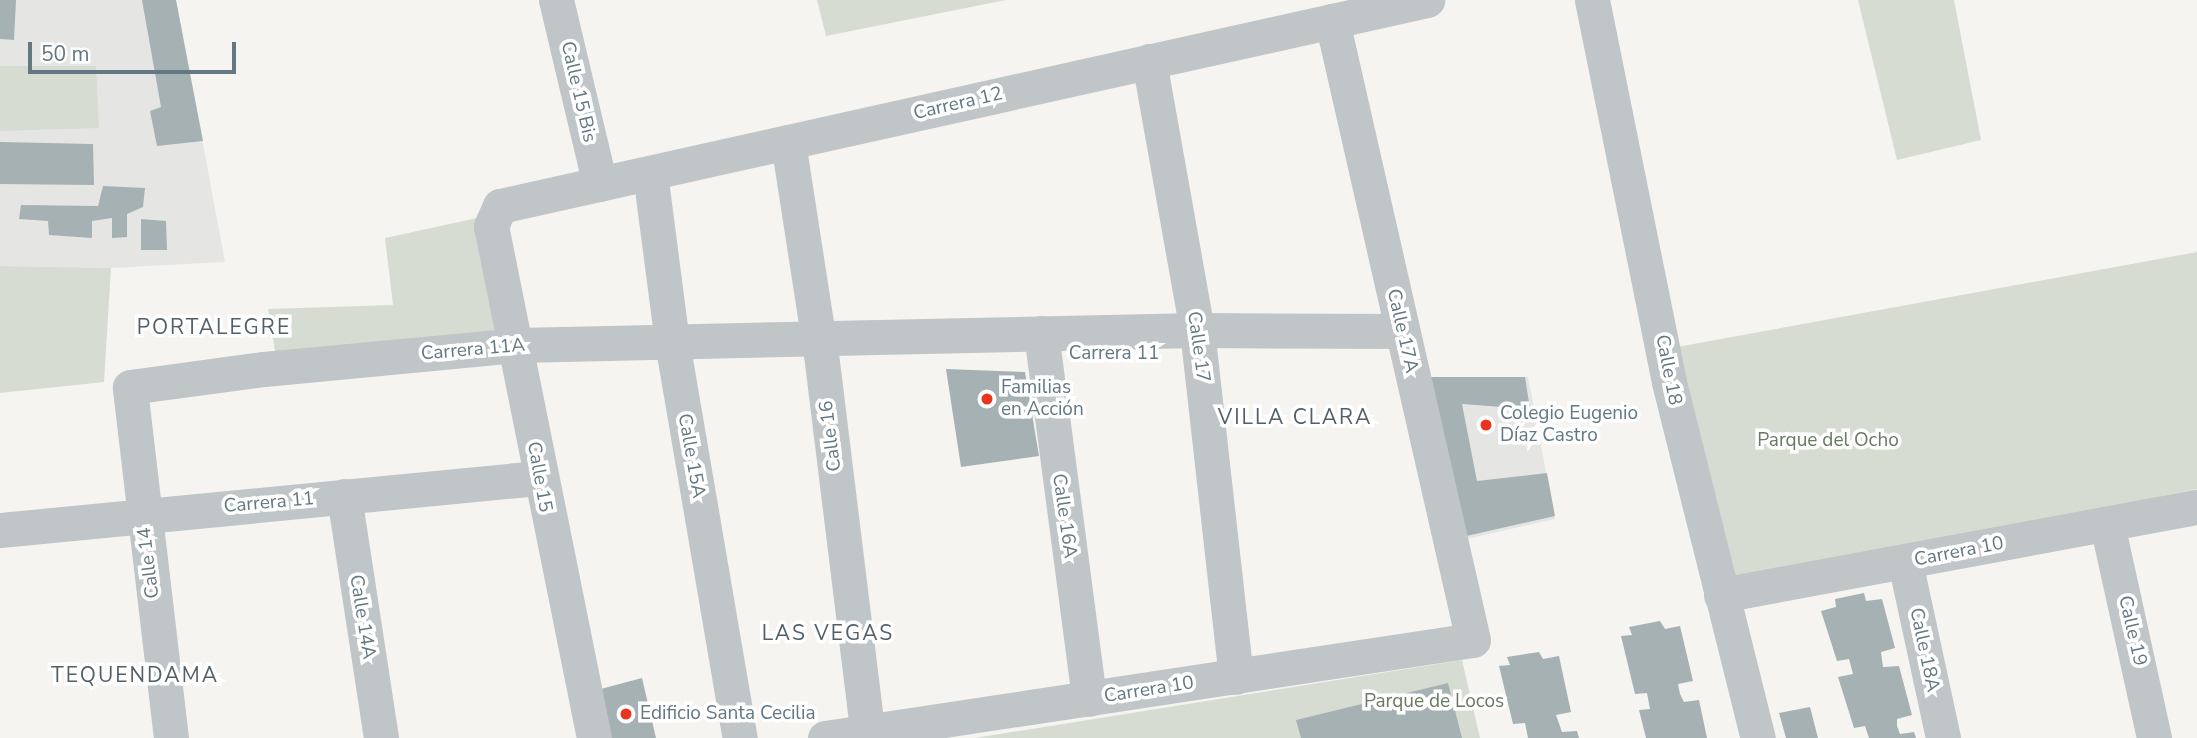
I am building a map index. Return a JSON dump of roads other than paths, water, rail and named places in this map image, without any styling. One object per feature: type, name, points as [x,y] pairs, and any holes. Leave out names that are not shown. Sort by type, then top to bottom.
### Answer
[{"type":"street","name":"Calle 15 Bis","points":[[556,0],[600,184]]},
{"type":"street","name":"Carrera 12","points":[[493,215],[500,206],[1427,0]]},
{"type":"street","name":"Calle 18","points":[[1591,0],[1669,382],[1758,738]]},
{"type":"street","name":"Calle 17A","points":[[1332,21],[1473,640]]},
{"type":"street","name":"Calle 17","points":[[1149,61],[1199,342],[1236,677]]},
{"type":"street","name":"Calle 16","points":[[788,142],[820,346],[867,731]]},
{"type":"street","name":"Calle 15A","points":[[650,173],[672,342],[740,738]]},
{"type":"street","name":"Calle 15","points":[[493,215],[491,226],[518,345],[538,478],[594,738]]},
{"type":"street","name":"Carrera 11A","points":[[130,387],[264,369],[518,345],[672,342],[820,346]]},
{"type":"street","name":"Calle 16A","points":[[1041,343],[1089,699]]},
{"type":"street","name":"Carrera 11","points":[[820,346],[1405,343]]},
{"type":"street","name":"Calle 14","points":[[130,387],[171,738]]},
{"type":"street","name":"Carrera 11","points":[[0,530],[538,478]]},
{"type":"street","name":"Calle 14A","points":[[344,496],[381,738]]},
{"type":"street","name":"Carrera 10","points":[[1721,596],[2197,506]]},
{"type":"street","name":"Calle 19","points":[[2107,524],[2154,738]]},
{"type":"street","name":"Calle 18A","points":[[1905,562],[1943,738]]},
{"type":"street","name":"Carrera 10","points":[[825,738],[1473,640]]},
{"type":"place","name":"Familias en Acción","points":[[987,399]]},
{"type":"place","name":"Colegio Eugenio Díaz Castro","points":[[1486,425]]},
{"type":"place","name":"Edificio Santa Cecilia","points":[[626,714]]},
{"type":"district","name":"PORTALEGRE","points":[[214,327]]},
{"type":"district","name":"VILLA CLARA","points":[[1295,417]]},
{"type":"district","name":"LAS VEGAS","points":[[828,633]]},
{"type":"district","name":"TEQUENDAMA","points":[[135,675]]},
{"type":"park label","name":"Parque del Ocho","points":[[1828,441]]},
{"type":"park label","name":"Parque de Locos","points":[[1434,702]]}]
